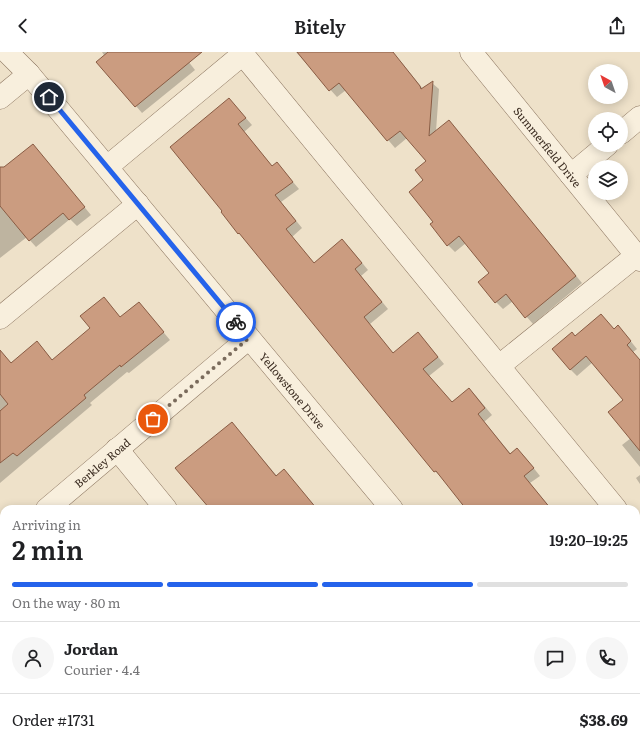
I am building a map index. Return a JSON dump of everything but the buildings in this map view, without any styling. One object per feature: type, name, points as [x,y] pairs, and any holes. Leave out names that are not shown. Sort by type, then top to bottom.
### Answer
[{"type":"street","name":"Yellowstone Drive","points":[[7,52],[29,74],[389,505]]},
{"type":"street","name":"Summerfield Drive","points":[[471,52],[638,257]]},
{"type":"street","points":[[107,167],[242,53],[613,505]]},
{"type":"street","points":[[0,98],[29,74]]},
{"type":"street","points":[[628,127],[640,117]]},
{"type":"street","points":[[571,175],[599,152]]},
{"type":"street","points":[[0,318],[138,204]]},
{"type":"street","points":[[499,366],[638,257]]},
{"type":"street","name":"Berkley Road","points":[[52,505],[249,338]]},
{"type":"street","points":[[117,449],[163,505]]},
{"type":"way so far","points":[[153,419],[249,338],[236,322]]},
{"type":"route","points":[[49,97],[236,322]]}]
